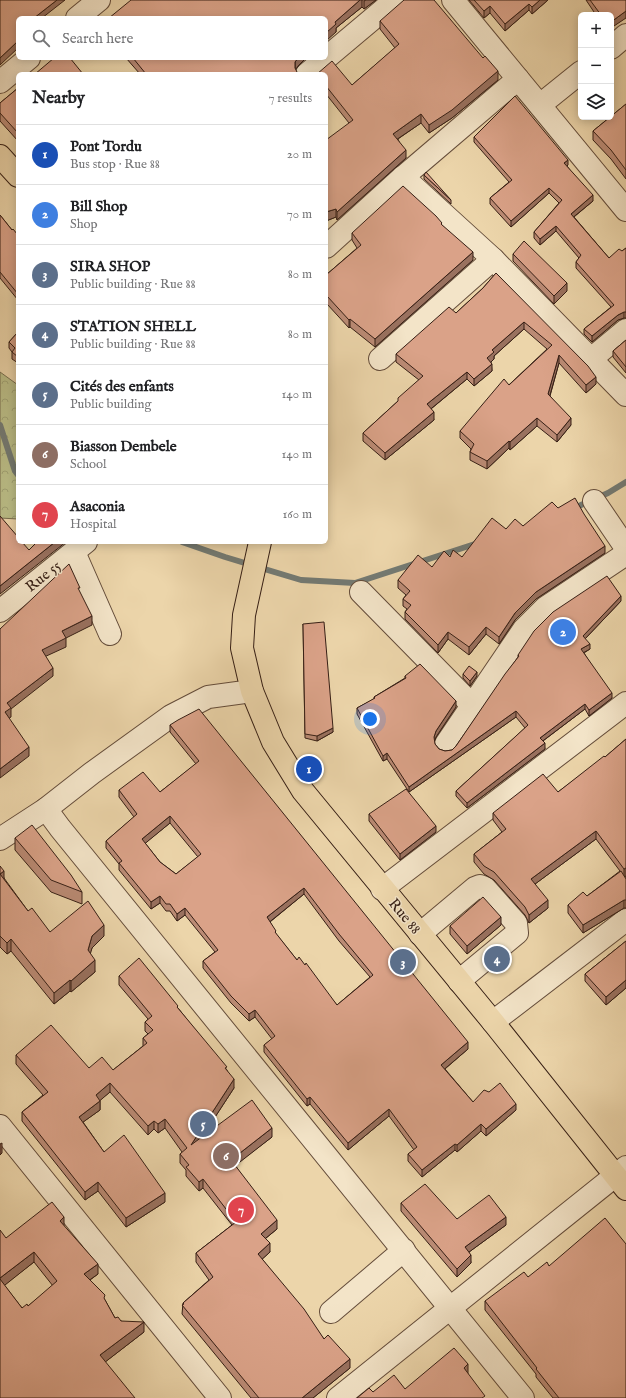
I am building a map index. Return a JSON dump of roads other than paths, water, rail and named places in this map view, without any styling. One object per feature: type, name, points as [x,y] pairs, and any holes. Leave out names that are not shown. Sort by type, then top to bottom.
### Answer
[{"type":"main road","points":[[0,156],[16,174]]},
{"type":"main road","name":"Rue 88","points":[[260,544],[244,615],[242,648],[252,691],[273,742],[303,791],[382,889],[622,1177]]},
{"type":"street","points":[[79,16],[99,0]]},
{"type":"street","points":[[328,56],[395,0]]},
{"type":"street","points":[[454,0],[626,210]]},
{"type":"street","points":[[614,45],[626,35]]},
{"type":"street","points":[[0,82],[27,60]]},
{"type":"street","points":[[309,72],[324,60]]},
{"type":"street","points":[[540,106],[578,74]]},
{"type":"street","points":[[328,245],[403,177],[518,79]]},
{"type":"street","points":[[403,177],[494,259],[626,395]]},
{"type":"street","points":[[380,359],[494,259]]},
{"type":"street","points":[[591,359],[626,330]]},
{"type":"street","points":[[594,501],[626,548]]},
{"type":"street","points":[[80,547],[110,634]]},
{"type":"street","name":"Rue 55","points":[[0,611],[80,547]]},
{"type":"street","points":[[446,744],[524,629],[545,608],[626,554]]},
{"type":"street","points":[[361,592],[472,705]]},
{"type":"street","points":[[0,839],[46,809],[92,773],[171,716],[208,697],[252,691]]},
{"type":"street","points":[[382,889],[626,703]]},
{"type":"street","points":[[46,809],[65,835],[523,1398]]},
{"type":"street","points":[[420,934],[474,888],[480,886],[485,888],[516,922],[517,933],[459,981]]},
{"type":"street","points":[[493,1022],[626,920]]},
{"type":"street","points":[[0,1126],[220,1398]]},
{"type":"street","points":[[338,1398],[450,1308],[622,1177]]},
{"type":"street","points":[[331,1312],[404,1250]]},
{"type":"waterway","points":[[0,425],[16,472]]},
{"type":"waterway","points":[[572,509],[608,493],[626,482]]},
{"type":"waterway","points":[[188,544],[301,580],[355,583],[478,543]]},
{"type":"place","name":"Bill Shop","points":[[563,632]]},
{"type":"place","name":"Pont Tordu","points":[[309,769]]},
{"type":"place","name":"STATION SHELL","points":[[497,959]]},
{"type":"place","name":"SIRA SHOP","points":[[403,962]]},
{"type":"place","name":"Cités des enfants","points":[[203,1124]]},
{"type":"place","name":"Biasson Dembele","points":[[226,1156]]},
{"type":"place","name":"Asaconia","points":[[241,1210]]}]
